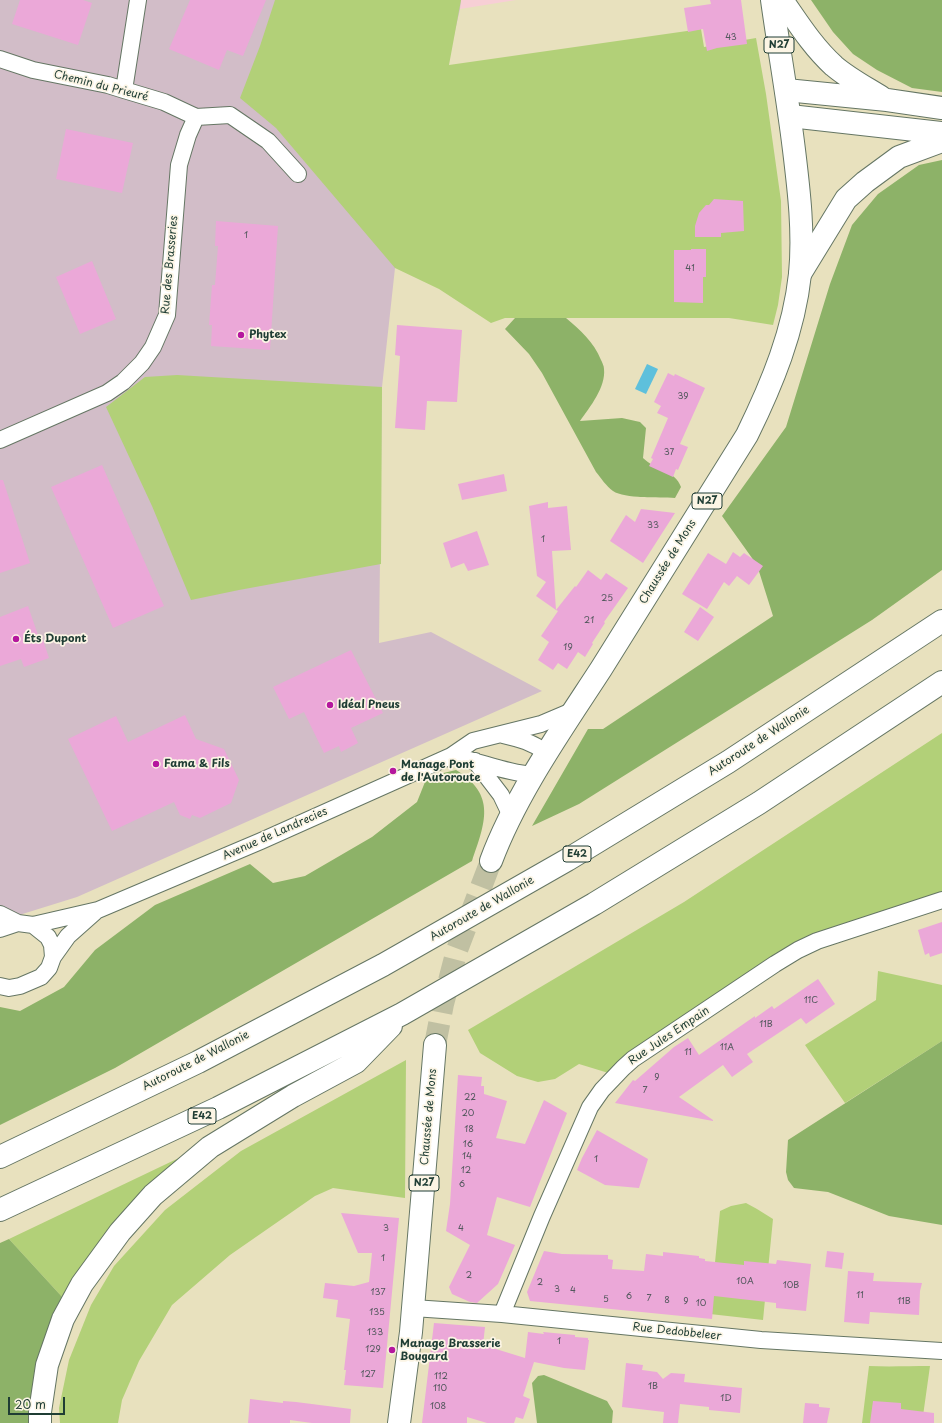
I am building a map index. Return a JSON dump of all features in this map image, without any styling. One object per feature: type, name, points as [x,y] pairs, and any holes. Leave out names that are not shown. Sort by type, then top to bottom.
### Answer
[{"type":"main road","name":"N27","points":[[772,0],[790,116],[800,196],[800,274]]},
{"type":"main road","points":[[782,0],[814,44],[834,66],[858,83],[887,100]]},
{"type":"main road","points":[[786,90],[887,100],[942,108]]},
{"type":"main road","points":[[790,116],[942,133]]},
{"type":"main road","points":[[800,274],[846,199],[864,182],[899,156],[942,141]]},
{"type":"main road","name":"Chaussée de Mons","points":[[574,710],[747,435],[768,392],[782,355],[800,274]]},
{"type":"main road","name":"Autoroute de Wallonie","points":[[0,1157],[198,1062],[397,957],[568,860],[714,770],[942,621]]},
{"type":"main road","name":"E42","points":[[0,1210],[218,1108],[402,1014],[594,904],[746,812],[942,682]]},
{"type":"main road","name":"N27","points":[[491,861],[499,840],[511,816],[547,753],[574,710]]},
{"type":"main road","points":[[40,1423],[40,1412],[47,1364],[63,1319],[82,1284],[120,1232],[153,1195],[210,1147],[293,1096],[356,1062],[402,1014]]},
{"type":"main road","name":"Chaussée de Mons","points":[[413,1308],[435,1045]]},
{"type":"main road","name":"N27","points":[[399,1423],[413,1308]]},
{"type":"street","points":[[124,90],[138,0]]},
{"type":"street","name":"Chemin du Prieuré","points":[[0,59],[33,70],[108,85],[164,102],[196,117],[230,115],[268,141],[298,174]]},
{"type":"street","name":"Rue des Brasseries","points":[[0,440],[108,393],[123,382],[142,363],[153,347],[167,315],[179,166],[188,135],[196,117]]},
{"type":"street","name":"Avenue de Landrecies","points":[[0,929],[98,910],[261,841],[451,756],[473,741],[541,724],[574,710]]},
{"type":"street","name":"Avenue de Landrecies","points":[[501,735],[528,741],[547,753]]},
{"type":"street","points":[[451,756],[475,761],[508,772],[535,774]]},
{"type":"street","points":[[475,761],[501,795],[511,816]]},
{"type":"street","name":"Rue Jules Empain","points":[[502,1314],[542,1216],[590,1107],[602,1090],[623,1068],[652,1046],[798,950],[817,941],[942,900]]},
{"type":"street","name":"Avenue de Landrecies","points":[[0,986],[9,988],[20,986],[41,977],[49,968],[53,957],[68,936],[98,910]]},
{"type":"street","points":[[0,914],[25,924],[48,937],[52,945],[53,957]]},
{"type":"street","name":"Rue Dedobbeleer","points":[[413,1308],[502,1314],[761,1340],[942,1351]]},
{"type":"shaded area","points":[[0,0],[461,0],[403,258],[395,268],[382,387],[379,643],[431,632],[542,691],[77,897],[0,921]]},
{"type":"shaded area","points":[[461,0],[516,0],[460,9]]},
{"type":"green space","points":[[275,0],[461,0],[449,65],[701,29],[704,47],[756,38],[766,94],[781,201],[782,277],[778,305],[773,325],[729,318],[505,318],[491,323],[439,289],[395,268],[276,128],[240,98],[260,46]]},
{"type":"green space","points":[[811,0],[942,0],[942,92],[912,88],[877,70],[853,54],[833,32]]},
{"type":"green space","points":[[942,160],[942,570],[872,620],[579,804],[532,826],[588,729],[603,729],[773,616],[757,565],[722,516],[786,427],[830,284],[852,225],[878,194],[919,165]]},
{"type":"green space","points":[[515,318],[566,318],[586,337],[595,348],[602,362],[604,376],[600,390],[580,421],[622,418],[640,422],[646,428],[643,458],[670,474],[678,481],[681,487],[675,498],[642,497],[618,494],[606,484],[596,472],[542,373],[529,354],[505,329]]},
{"type":"green space","points":[[177,375],[382,387],[381,564],[191,600],[152,506],[106,407],[145,377]]},
{"type":"green space","points":[[942,733],[942,900],[817,941],[615,1075],[579,1064],[555,1079],[538,1082],[517,1076],[480,1053],[468,1030],[684,902]]},
{"type":"green space","points":[[456,770],[478,789],[483,800],[484,811],[481,834],[472,861],[115,1068],[0,1125],[0,1007],[20,1011],[64,987],[95,950],[155,905],[250,864],[273,883],[305,876],[372,837],[417,802],[427,777]]},
{"type":"green space","points":[[878,971],[942,985],[942,1041],[845,1103],[805,1045],[876,1000]]},
{"type":"green space","points":[[942,1041],[942,1225],[889,1216],[828,1192],[794,1188],[788,1180],[786,1172],[788,1140]]},
{"type":"green space","points":[[406,1060],[405,1198],[333,1188],[315,1196],[230,1255],[172,1305],[139,1361],[122,1400],[118,1423],[60,1423],[59,1408],[69,1360],[91,1305],[114,1266],[165,1210],[241,1151]]},
{"type":"green space","points":[[204,1146],[64,1299],[9,1239]]},
{"type":"green space","points":[[746,1203],[773,1219],[763,1320],[710,1314],[720,1211],[731,1206]]},
{"type":"green space","points":[[9,1239],[64,1299],[33,1423],[0,1423],[0,1243]]},
{"type":"green space","points":[[869,1366],[930,1366],[922,1423],[862,1423]]},
{"type":"green space","points":[[544,1375],[607,1401],[613,1411],[612,1423],[537,1423],[532,1383],[538,1376]]},
{"type":"water","points":[[647,364],[658,369],[646,394],[635,389]]},
{"type":"building","points":[[20,0],[83,0],[92,3],[78,45],[12,24]]},
{"type":"building","points":[[190,0],[266,0],[243,56],[227,50],[219,70],[169,49]]},
{"type":"building","points":[[710,0],[741,0],[747,44],[717,48],[707,51],[703,29],[688,32],[684,8],[711,4]]},
{"type":"building","points":[[66,129],[133,143],[122,193],[56,179]]},
{"type":"building","points":[[714,199],[743,201],[744,231],[721,233],[721,237],[695,237],[695,226],[699,213]]},
{"type":"building","points":[[216,221],[278,226],[270,350],[211,346],[212,325],[209,325],[212,285],[215,285],[218,246],[215,246]]},
{"type":"building","points":[[706,249],[706,277],[703,277],[703,303],[674,302],[674,250]]},
{"type":"building","points":[[92,261],[116,319],[80,334],[56,277]]},
{"type":"building","points":[[397,325],[462,330],[457,402],[427,401],[425,430],[395,428],[400,356],[395,355]]},
{"type":"building","points":[[668,373],[674,376],[675,374],[705,388],[680,444],[688,447],[678,470],[676,469],[673,477],[649,466],[668,418],[657,413],[661,406],[654,402]]},
{"type":"building","points":[[102,465],[164,606],[113,628],[51,487]]},
{"type":"building","points":[[504,474],[507,491],[462,500],[458,484]]},
{"type":"building","points":[[0,480],[3,480],[30,563],[0,573]]},
{"type":"building","points":[[548,502],[548,508],[567,506],[571,550],[552,551],[556,610],[536,596],[546,582],[537,576],[529,506]]},
{"type":"building","points":[[641,509],[675,513],[643,563],[610,541],[626,515],[635,522]]},
{"type":"building","points":[[477,531],[489,565],[468,571],[464,563],[451,568],[443,543]]},
{"type":"building","points":[[733,552],[740,557],[744,553],[763,566],[749,585],[737,576],[729,586],[724,582],[707,609],[682,594],[708,553],[726,564]]},
{"type":"building","points":[[588,570],[601,580],[606,573],[628,588],[604,622],[605,623],[585,657],[578,652],[567,669],[558,663],[553,670],[538,660],[549,642],[541,636],[558,611],[556,610],[575,586],[576,587]]},
{"type":"building","name":"Éts Dupont","points":[[28,606],[40,641],[43,640],[49,658],[24,667],[21,659],[0,666],[0,617]]},
{"type":"building","points":[[700,607],[714,617],[698,641],[684,632]]},
{"type":"building","name":"Idéal Pneus","points":[[351,650],[383,713],[351,728],[358,743],[341,752],[339,746],[324,753],[304,712],[289,719],[273,687]]},
{"type":"building","name":"Fama & Fils","points":[[185,715],[196,739],[224,749],[239,780],[231,803],[200,818],[192,815],[190,819],[180,815],[174,802],[112,831],[68,739],[116,716],[128,742]]},
{"type":"building","points":[[942,922],[942,953],[930,957],[929,953],[925,955],[918,930]]},
{"type":"building","points":[[818,979],[835,1004],[806,1024],[801,1018],[747,1054],[753,1062],[732,1077],[723,1065],[679,1097],[713,1121],[615,1103],[633,1080],[635,1081],[674,1047],[688,1038],[699,1055],[755,1016],[755,1018],[772,1006],[774,1009]]},
{"type":"building","points":[[458,1075],[482,1077],[481,1086],[484,1086],[484,1094],[507,1101],[496,1138],[525,1144],[544,1100],[567,1113],[530,1207],[497,1197],[487,1235],[515,1245],[498,1284],[477,1303],[470,1302],[452,1294],[449,1287],[470,1245],[446,1231],[450,1204]]},
{"type":"building","points":[[597,1130],[648,1159],[639,1188],[605,1185],[577,1170]]},
{"type":"building","points":[[341,1213],[399,1218],[383,1388],[344,1385],[346,1370],[344,1370],[350,1319],[336,1317],[338,1300],[323,1298],[325,1283],[354,1286],[369,1282],[372,1253],[358,1253]]},
{"type":"building","points":[[544,1251],[562,1254],[608,1255],[608,1259],[613,1260],[612,1269],[644,1271],[646,1254],[663,1256],[663,1252],[699,1256],[699,1258],[705,1259],[705,1261],[744,1265],[744,1261],[776,1264],[777,1260],[811,1264],[806,1311],[776,1308],[776,1303],[714,1296],[712,1319],[530,1301],[527,1292]]},
{"type":"building","points":[[827,1251],[844,1253],[842,1269],[825,1267]]},
{"type":"building","points":[[848,1271],[874,1273],[873,1281],[922,1283],[920,1291],[919,1315],[870,1312],[869,1324],[844,1322]]},
{"type":"building","points":[[434,1323],[485,1327],[483,1345],[525,1358],[528,1332],[575,1335],[575,1337],[588,1338],[585,1370],[564,1368],[534,1362],[523,1396],[530,1399],[523,1419],[516,1417],[514,1423],[487,1423],[467,1417],[467,1423],[422,1423]]},
{"type":"building","points":[[626,1363],[643,1365],[642,1370],[657,1372],[663,1379],[671,1373],[685,1374],[684,1382],[742,1388],[740,1413],[709,1410],[709,1407],[680,1404],[678,1423],[663,1423],[664,1412],[622,1407]]},
{"type":"building","points":[[250,1399],[283,1403],[283,1401],[296,1402],[351,1409],[350,1423],[312,1423],[290,1420],[290,1423],[248,1423]]},
{"type":"building","points":[[873,1401],[901,1403],[901,1409],[934,1413],[934,1423],[870,1423]]},
{"type":"building","points":[[805,1403],[819,1404],[819,1407],[830,1408],[827,1423],[803,1423]]},
{"type":"tunnel","points":[[435,1045],[443,1004],[457,950],[491,861]]},
{"type":"place","name":"Phytex","points":[[241,335]]},
{"type":"place","name":"Éts Dupont","points":[[16,639]]},
{"type":"place","name":"Idéal Pneus","points":[[330,705]]},
{"type":"place","name":"Fama & Fils","points":[[156,764]]},
{"type":"place","name":"Manage Pont de l'Autoroute","points":[[393,771]]},
{"type":"place","name":"Manage Brasserie Bougard","points":[[392,1350]]}]
